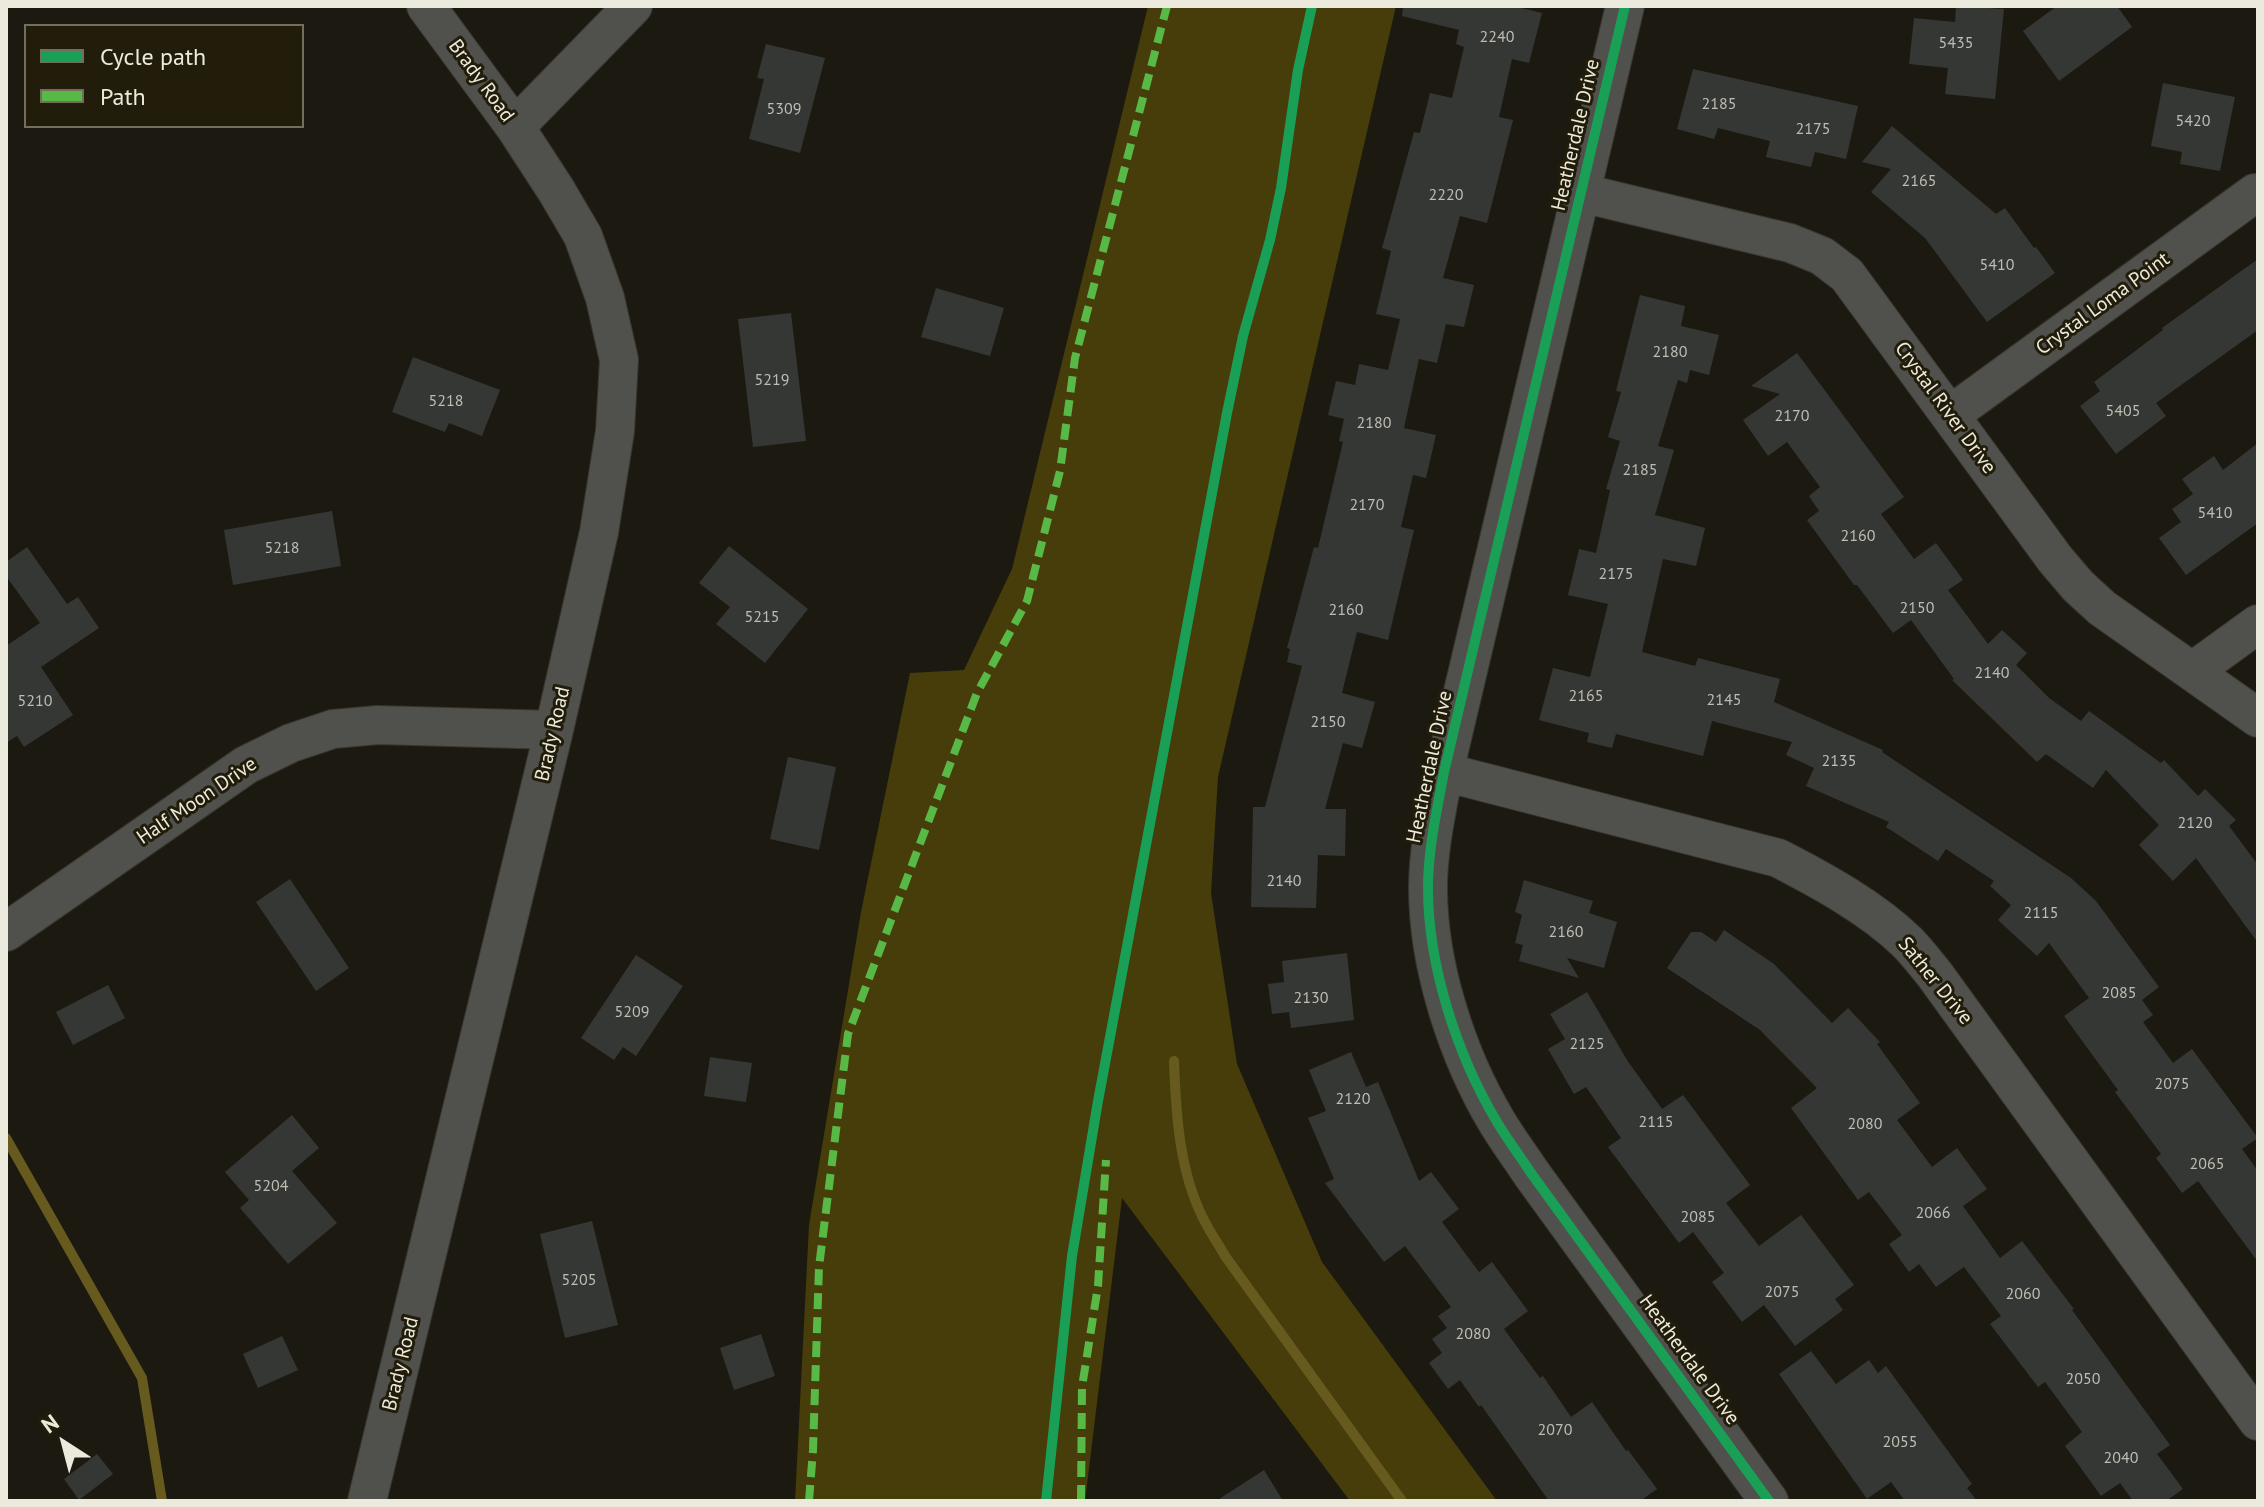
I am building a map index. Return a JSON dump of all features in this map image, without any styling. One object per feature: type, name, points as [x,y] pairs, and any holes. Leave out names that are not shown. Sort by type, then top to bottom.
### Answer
[{"type":"street","name":"Brady Road","points":[[367,1501],[599,532],[615,431],[619,360],[605,298],[583,236],[515,127],[426,6]]},
{"type":"street","points":[[515,127],[633,6]]},
{"type":"street","name":"Heatherdale Drive","points":[[1625,6],[1444,772],[1432,834],[1428,887],[1431,936],[1441,985],[1476,1082],[1497,1121],[1531,1173],[1769,1501]]},
{"type":"street","name":"Crystal River Drive","points":[[1582,193],[1790,243],[1822,256],[1847,275],[2078,586],[2128,627],[2258,718]]},
{"type":"street","name":"Crystal Loma Point","points":[[1950,415],[2255,193]]},
{"type":"street","points":[[2193,671],[2258,624]]},
{"type":"street","name":"Half Moon Drive","points":[[6,932],[246,765],[291,743],[333,729],[378,725],[554,730]]},
{"type":"street","name":"Sather Drive","points":[[1444,772],[1778,858],[1823,881],[1906,941],[1945,988],[2258,1421]]},
{"type":"shaded area","points":[[1148,6],[1396,6],[1218,777],[1211,893],[1237,1064],[1322,1262],[1497,1501],[1350,1501],[1122,1198],[1085,1501],[795,1501],[809,1225],[861,912],[910,673],[964,670],[1012,569]]},
{"type":"building","points":[[1403,6],[1513,6],[1542,13],[1529,63],[1512,59],[1499,117],[1513,120],[1487,223],[1460,216],[1443,278],[1474,285],[1464,327],[1446,324],[1437,363],[1419,359],[1404,428],[1436,435],[1426,478],[1413,475],[1401,527],[1414,530],[1388,640],[1357,632],[1342,693],[1375,702],[1362,748],[1343,743],[1325,809],[1346,809],[1345,856],[1318,855],[1316,908],[1251,907],[1253,807],[1265,807],[1302,666],[1287,662],[1290,649],[1287,648],[1314,547],[1318,548],[1343,442],[1339,441],[1344,419],[1328,415],[1336,381],[1355,385],[1359,364],[1388,370],[1400,319],[1376,314],[1391,251],[1382,248],[1414,132],[1420,133],[1430,93],[1452,98],[1464,47],[1456,44],[1459,30],[1402,16]]},
{"type":"building","points":[[1956,6],[2004,9],[1995,99],[1945,94],[1948,68],[1909,64],[1914,18],[1955,22]]},
{"type":"building","points":[[2057,6],[2117,6],[2132,27],[2059,81],[2023,31]]},
{"type":"building","points":[[766,44],[825,58],[800,153],[749,139],[764,79],[757,78]]},
{"type":"building","points":[[1693,69],[1858,106],[1846,159],[1815,152],[1811,167],[1766,157],[1770,141],[1718,128],[1714,139],[1677,129]]},
{"type":"building","points":[[2163,83],[2235,97],[2220,171],[2180,164],[2182,152],[2151,146]]},
{"type":"building","points":[[1892,126],[1996,214],[2005,208],[2055,273],[1987,322],[1925,238],[1871,192],[1891,169],[1862,162]]},
{"type":"building","points":[[2258,259],[2258,330],[2156,403],[2166,416],[2116,454],[2080,406],[2100,391],[2094,382]]},
{"type":"building","points":[[936,288],[1004,308],[990,356],[921,337]]},
{"type":"building","points":[[1640,295],[1685,306],[1681,326],[1719,335],[1709,375],[1690,370],[1687,383],[1678,380],[1658,446],[1674,450],[1655,515],[1705,528],[1696,566],[1663,559],[1642,652],[1695,666],[1698,658],[1780,679],[1774,702],[1883,750],[2071,878],[2096,901],[2159,987],[2142,1000],[2153,1015],[2143,1022],[2173,1063],[2192,1049],[2258,1138],[2242,1149],[2258,1171],[2258,1262],[2198,1181],[2182,1193],[2156,1158],[2161,1154],[2064,1016],[2089,998],[2049,943],[2037,956],[1998,920],[2011,905],[1990,886],[1994,881],[1946,849],[1938,861],[1886,827],[1889,822],[1806,786],[1814,768],[1786,755],[1792,742],[1712,721],[1703,756],[1616,734],[1612,748],[1587,742],[1589,733],[1539,720],[1553,668],[1590,677],[1608,604],[1568,595],[1579,549],[1596,553],[1610,490],[1606,489],[1620,441],[1608,437],[1621,392],[1616,391]]},
{"type":"building","points":[[791,313],[806,441],[753,447],[738,319]]},
{"type":"building","points":[[1797,353],[1904,497],[1881,514],[1914,559],[1936,543],[1963,580],[1948,590],[1988,644],[2002,630],[2027,653],[2016,665],[2049,698],[2081,721],[2089,711],[2161,763],[2164,760],[2198,796],[2205,789],[2236,820],[2229,826],[2258,865],[2258,943],[2196,858],[2173,881],[2139,845],[2159,825],[2106,770],[2093,788],[2046,754],[2037,762],[1952,680],[1911,620],[1893,633],[1854,585],[1807,520],[1819,511],[1809,496],[1820,487],[1787,442],[1768,456],[1743,420],[1780,394],[1751,386]]},
{"type":"building","points":[[413,357],[500,390],[482,436],[449,423],[445,432],[392,412]]},
{"type":"building","points":[[2258,443],[2258,523],[2186,575],[2159,538],[2181,522],[2172,509],[2193,494],[2182,479],[2214,456],[2223,470]]},
{"type":"building","points":[[332,511],[341,566],[233,585],[224,530]]},
{"type":"building","points":[[729,546],[808,609],[765,663],[716,624],[730,607],[699,583]]},
{"type":"building","points":[[27,547],[67,604],[78,597],[99,628],[41,667],[73,715],[24,747],[17,736],[6,743],[6,646],[40,623],[6,576],[6,562]]},
{"type":"building","points":[[788,757],[836,767],[819,850],[770,839]]},
{"type":"building","points":[[290,879],[349,968],[316,991],[256,902]]},
{"type":"building","points":[[1524,880],[1593,901],[1589,913],[1617,922],[1604,968],[1567,958],[1579,978],[1519,961],[1523,945],[1515,943],[1522,915],[1515,912]]},
{"type":"building","points":[[1724,930],[1774,964],[1832,1023],[1848,1008],[1880,1042],[1877,1044],[1920,1103],[1897,1120],[1932,1167],[1957,1148],[1987,1189],[1963,1206],[2000,1258],[2022,1241],[2170,1445],[2157,1454],[2183,1489],[2166,1501],[2133,1501],[2120,1483],[2101,1496],[2065,1446],[2082,1432],[2045,1382],[2038,1387],[1990,1324],[2001,1316],[1964,1267],[1936,1287],[1919,1264],[1909,1272],[1889,1244],[1902,1235],[1869,1192],[1858,1200],[1791,1108],[1817,1088],[1760,1030],[1667,968],[1691,932],[1701,932],[1716,942]]},
{"type":"building","points":[[1347,953],[1354,1020],[1291,1028],[1289,1012],[1272,1014],[1268,984],[1284,982],[1282,961]]},
{"type":"building","points":[[636,955],[683,986],[636,1056],[623,1047],[614,1060],[581,1038]]},
{"type":"building","points":[[108,985],[125,1018],[73,1045],[56,1012]]},
{"type":"building","points":[[1587,992],[1627,1060],[1662,1109],[1683,1095],[1750,1185],[1726,1203],[1759,1246],[1801,1215],[1854,1285],[1835,1299],[1843,1310],[1795,1346],[1764,1305],[1742,1322],[1712,1282],[1724,1273],[1693,1232],[1679,1243],[1608,1147],[1621,1138],[1586,1087],[1574,1094],[1548,1049],[1565,1039],[1550,1014]]},
{"type":"building","points":[[1351,1052],[1366,1087],[1378,1082],[1419,1181],[1431,1172],[1459,1209],[1442,1222],[1479,1272],[1492,1262],[1528,1311],[1504,1329],[1540,1378],[1543,1376],[1571,1417],[1592,1402],[1657,1489],[1640,1501],[1549,1501],[1460,1380],[1448,1389],[1429,1363],[1442,1353],[1432,1339],[1447,1328],[1438,1316],[1451,1307],[1405,1246],[1384,1262],[1325,1183],[1334,1179],[1308,1118],[1326,1111],[1309,1070]]},
{"type":"building","points":[[710,1057],[752,1063],[746,1102],[704,1096]]},
{"type":"building","points":[[292,1115],[319,1148],[292,1171],[337,1223],[288,1264],[240,1208],[249,1200],[225,1172]]},
{"type":"building","points":[[592,1221],[618,1325],[565,1338],[540,1234]]},
{"type":"building","points":[[761,1334],[775,1376],[734,1390],[720,1348]]},
{"type":"building","points":[[282,1336],[298,1370],[258,1388],[243,1354]]},
{"type":"building","points":[[1811,1351],[1836,1384],[1869,1360],[1878,1373],[1886,1366],[1972,1484],[1967,1488],[1977,1501],[1905,1501],[1891,1482],[1867,1499],[1779,1374]]},
{"type":"building","points":[[97,1454],[113,1474],[79,1500],[64,1479]]},
{"type":"building","points":[[1264,1470],[1283,1501],[1216,1501]]},
{"type":"waterway","points":[[1174,1061],[1184,1161],[1205,1223],[1225,1256],[1402,1501]]},
{"type":"waterway","points":[[6,1138],[142,1378],[162,1501]]},
{"type":"marked path","points":[[809,1501],[819,1267],[848,1034],[977,693],[1027,601],[1060,471],[1075,358],[1167,6]]},
{"type":"marked path","points":[[1081,1501],[1082,1387],[1098,1286],[1106,1160]]},
{"type":"cycle path","points":[[1046,1501],[1072,1256],[1098,1101],[1227,413],[1243,336],[1281,188],[1298,70],[1312,6]]},
{"type":"cycle path","points":[[1625,6],[1444,772],[1430,859],[1429,918],[1439,979],[1448,1009],[1469,1068],[1497,1122],[1769,1501]]}]
